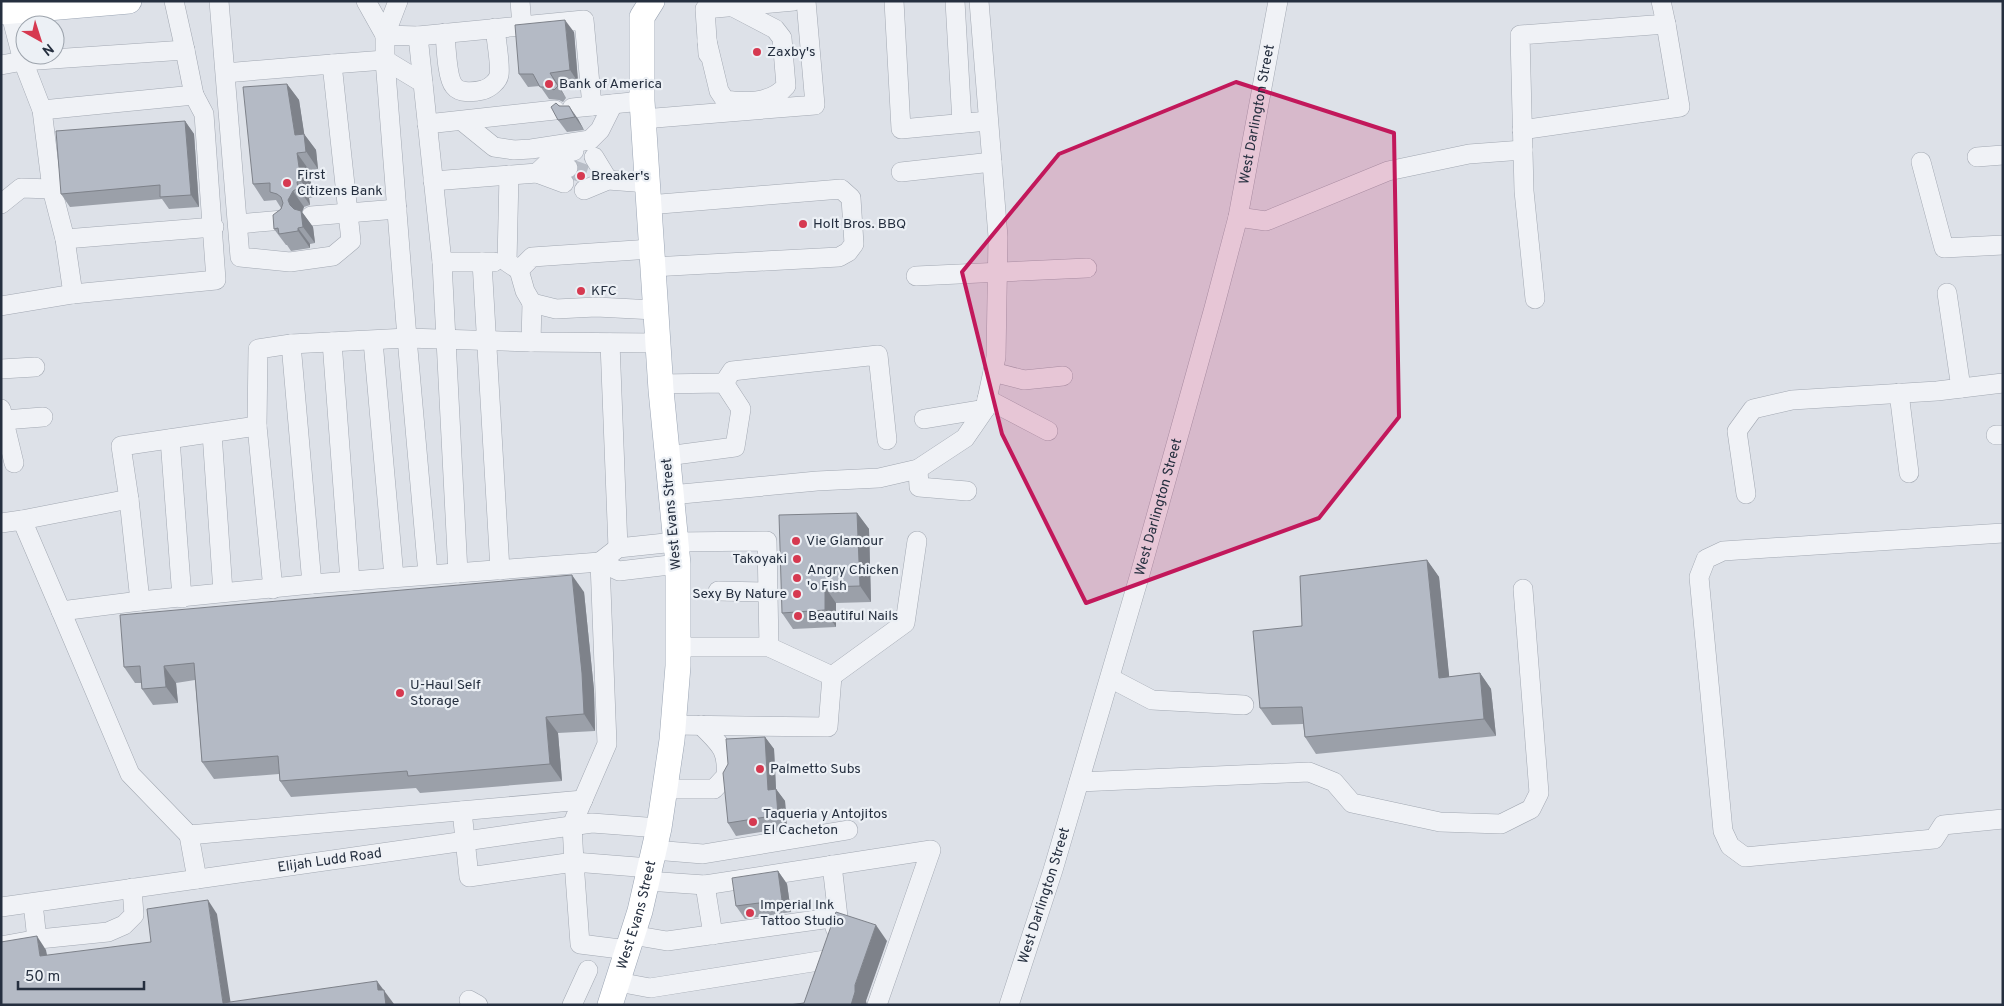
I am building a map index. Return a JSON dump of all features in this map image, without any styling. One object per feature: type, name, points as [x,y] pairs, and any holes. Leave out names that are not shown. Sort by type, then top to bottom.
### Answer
[{"type":"main road","points":[[8,8],[129,1]]},
{"type":"main road","name":"West Evans Street","points":[[614,993],[640,911],[652,857],[673,724],[678,647],[677,553],[660,384],[642,110],[641,6]]},
{"type":"street","points":[[1,306],[72,294],[216,280],[214,227],[204,114],[194,95],[174,1]]},
{"type":"street","points":[[219,1],[240,257],[290,262],[333,256],[350,241],[332,64]]},
{"type":"street","points":[[366,1],[385,35]]},
{"type":"street","points":[[398,1],[385,35],[386,60],[406,338],[428,574]]},
{"type":"street","points":[[520,1],[522,26]]},
{"type":"street","points":[[712,115],[705,9],[794,1]]},
{"type":"street","points":[[427,124],[614,104],[642,110],[712,115],[815,105],[806,1]]},
{"type":"street","points":[[894,1],[901,129],[988,121]]},
{"type":"street","points":[[955,1],[962,123]]},
{"type":"street","points":[[671,495],[817,481],[879,478],[918,469],[965,438],[986,404],[996,357],[998,237],[978,1]]},
{"type":"street","name":"West Darlington Street","points":[[1009,1005],[1053,870],[1110,678],[1238,217],[1278,1]]},
{"type":"street","points":[[1522,130],[1680,107],[1661,1]]},
{"type":"street","points":[[707,41],[719,91],[725,100],[737,102],[767,99],[780,94],[786,86],[782,38],[775,29],[733,6]]},
{"type":"street","points":[[8,8],[15,33]]},
{"type":"street","points":[[385,35],[418,36],[445,34],[584,20],[592,106]]},
{"type":"street","points":[[1535,299],[1524,191],[1520,35],[1666,24]]},
{"type":"street","points":[[445,34],[450,79],[454,87],[461,91],[477,91],[487,89],[500,75],[495,28]]},
{"type":"street","points":[[418,36],[442,262],[458,573]]},
{"type":"street","points":[[65,58],[185,50]]},
{"type":"street","points":[[225,73],[386,60],[423,83]]},
{"type":"street","points":[[1,65],[15,62]]},
{"type":"street","points":[[25,65],[42,110],[52,189],[65,239],[72,294]]},
{"type":"street","points":[[42,110],[194,95]]},
{"type":"street","points":[[462,121],[494,147],[514,150],[531,149],[553,144],[590,140],[600,130],[614,104]]},
{"type":"street","points":[[1238,217],[1266,221],[1388,171],[1469,154],[1523,150]]},
{"type":"street","points":[[433,181],[537,173],[569,168],[556,155],[537,173]]},
{"type":"street","points":[[1977,157],[2003,155]]},
{"type":"street","points":[[901,172],[992,162]]},
{"type":"street","points":[[1921,162],[1944,248],[2003,245]]},
{"type":"street","points":[[442,262],[482,262],[513,266],[532,257],[839,258],[848,252],[854,244],[851,198],[841,189],[648,194],[589,174],[608,180]]},
{"type":"street","points":[[509,175],[513,266],[532,303],[530,342]]},
{"type":"street","points":[[1,183],[21,188],[52,189]]},
{"type":"street","points":[[1,204],[21,188]]},
{"type":"street","points":[[311,216],[397,209]]},
{"type":"street","points":[[238,224],[283,220]]},
{"type":"street","points":[[65,239],[214,227]]},
{"type":"street","points":[[482,262],[500,570]]},
{"type":"street","points":[[916,276],[1087,268]]},
{"type":"street","points":[[1947,293],[1961,388]]},
{"type":"street","points":[[532,303],[556,309],[596,307],[655,310]]},
{"type":"street","points":[[274,589],[257,426],[258,349],[291,344],[406,338],[657,344]]},
{"type":"street","points":[[373,341],[394,577]]},
{"type":"street","points":[[332,342],[350,580]]},
{"type":"street","points":[[610,343],[618,548]]},
{"type":"street","points":[[291,344],[312,584]]},
{"type":"street","points":[[724,383],[732,371],[878,355],[886,440]]},
{"type":"street","points":[[1,369],[35,367]]},
{"type":"street","points":[[993,372],[1024,380],[1063,376]]},
{"type":"street","points":[[660,384],[724,383]]},
{"type":"street","points":[[667,456],[735,447],[741,409],[724,383]]},
{"type":"street","points":[[1746,494],[1737,432],[1753,408],[1792,400],[1899,393],[2003,383]]},
{"type":"street","points":[[1899,393],[1909,474]]},
{"type":"street","points":[[924,418],[986,404],[1048,431]]},
{"type":"street","points":[[14,463],[3,415],[43,417]]},
{"type":"street","points":[[140,601],[121,446],[257,426]]},
{"type":"street","points":[[212,433],[223,592]]},
{"type":"street","points":[[170,439],[182,598]]},
{"type":"street","points":[[918,469],[919,487],[967,491]]},
{"type":"street","points":[[1,523],[129,499]]},
{"type":"street","points":[[22,520],[130,774],[189,835],[197,879]]},
{"type":"street","points":[[2003,532],[1723,551],[1706,559],[1699,578],[1723,831],[1730,846],[1745,857],[1924,840],[1934,839],[1943,826],[2003,819]]},
{"type":"street","points":[[61,611],[223,592],[428,574],[600,562],[619,571],[677,553],[767,541],[769,647]]},
{"type":"street","points":[[673,724],[828,727],[832,676],[905,623],[917,541]]},
{"type":"street","points":[[600,562],[618,548],[677,553]]},
{"type":"street","points":[[600,562],[607,744],[572,825],[580,944],[667,941],[838,917]]},
{"type":"street","points":[[1079,782],[1309,772],[1334,782],[1352,803],[1440,822],[1501,824],[1531,808],[1539,793],[1523,588]]},
{"type":"street","points":[[718,591],[768,592]]},
{"type":"street","points":[[678,647],[769,647],[832,676]]},
{"type":"street","points":[[1110,678],[1152,700],[1244,705]]},
{"type":"street","points":[[664,789],[714,789],[726,776],[727,763],[725,751],[701,725]]},
{"type":"street","points":[[189,835],[583,800]]},
{"type":"street","points":[[462,811],[469,877],[574,862],[703,854],[848,830]]},
{"type":"street","name":"Elijah Ludd Road","points":[[1,907],[592,823],[652,857]]},
{"type":"street","points":[[652,857],[705,885],[931,850],[877,1005]]},
{"type":"street","points":[[818,978],[838,917],[832,865]]},
{"type":"street","points":[[705,885],[713,934]]},
{"type":"street","points":[[1,946],[108,932],[124,925],[134,915],[132,888]]},
{"type":"street","points":[[34,903],[37,940]]},
{"type":"street","points":[[614,993],[825,960]]},
{"type":"street","points":[[572,1005],[588,970]]},
{"type":"street","points":[[470,1005],[469,1000],[478,1005]]},
{"type":"highlighted area","points":[[1236,82],[1394,133],[1399,417],[1319,518],[1086,603],[1002,434],[962,272],[1059,154]]},
{"type":"building","points":[[565,20],[570,70],[550,73],[558,86],[554,90],[550,87],[540,87],[533,74],[519,74],[515,25]]},
{"type":"building","name":"First Citizens Bank","points":[[287,84],[295,135],[304,134],[306,152],[297,153],[301,181],[297,182],[298,188],[293,191],[288,200],[294,209],[301,211],[303,227],[298,228],[298,231],[279,234],[278,228],[274,229],[273,215],[281,209],[283,203],[281,197],[270,192],[270,183],[253,184],[243,87]]},
{"type":"building","points":[[556,103],[559,106],[569,106],[575,117],[558,120],[551,107]]},
{"type":"building","points":[[185,121],[191,195],[160,197],[160,185],[61,194],[56,131]]},
{"type":"building","points":[[857,513],[860,586],[825,587],[825,610],[782,613],[779,515]]},
{"type":"building","points":[[1427,560],[1439,678],[1480,673],[1484,719],[1305,737],[1302,707],[1260,708],[1253,631],[1302,626],[1300,576]]},
{"type":"building","name":"U-Haul Self Storage","points":[[572,575],[582,673],[584,714],[546,717],[550,764],[408,776],[407,771],[280,781],[278,756],[202,762],[194,663],[164,666],[166,687],[142,689],[140,666],[124,667],[120,615]]},
{"type":"building","points":[[765,737],[768,790],[776,789],[778,815],[728,823],[723,773],[728,764],[726,739]]},
{"type":"building","points":[[778,871],[782,900],[736,906],[732,878]]},
{"type":"building","points":[[208,900],[223,1003],[377,981],[378,990],[384,990],[386,1005],[1,1005],[1,942],[37,936],[40,956],[151,942],[147,909]]},
{"type":"building","points":[[836,912],[876,925],[855,985],[851,1005],[789,1005],[804,1003]]},
{"type":"tunnel","points":[[568,168],[588,175]]},
{"type":"place","name":"Zaxby's","points":[[757,52]]},
{"type":"place","name":"Bank of America","points":[[549,84]]},
{"type":"place","name":"Breaker's","points":[[581,176]]},
{"type":"place","name":"First Citizens Bank","points":[[287,183]]},
{"type":"place","name":"Holt Bros. BBQ","points":[[803,224]]},
{"type":"place","name":"KFC","points":[[581,291]]},
{"type":"place","name":"Vie Glamour","points":[[796,541]]},
{"type":"place","name":"Takoyaki","points":[[797,559]]},
{"type":"place","name":"Angry Chicken 'o Fish","points":[[797,578]]},
{"type":"place","name":"Sexy By Nature","points":[[797,594]]},
{"type":"place","name":"Beautiful Nails","points":[[798,616]]},
{"type":"place","name":"U-Haul Self Storage","points":[[400,693]]},
{"type":"place","name":"Palmetto Subs","points":[[760,769]]},
{"type":"place","name":"Taqueria y Antojitos El Cacheton","points":[[753,822]]},
{"type":"place","name":"Imperial Ink Tattoo Studio","points":[[750,913]]}]
